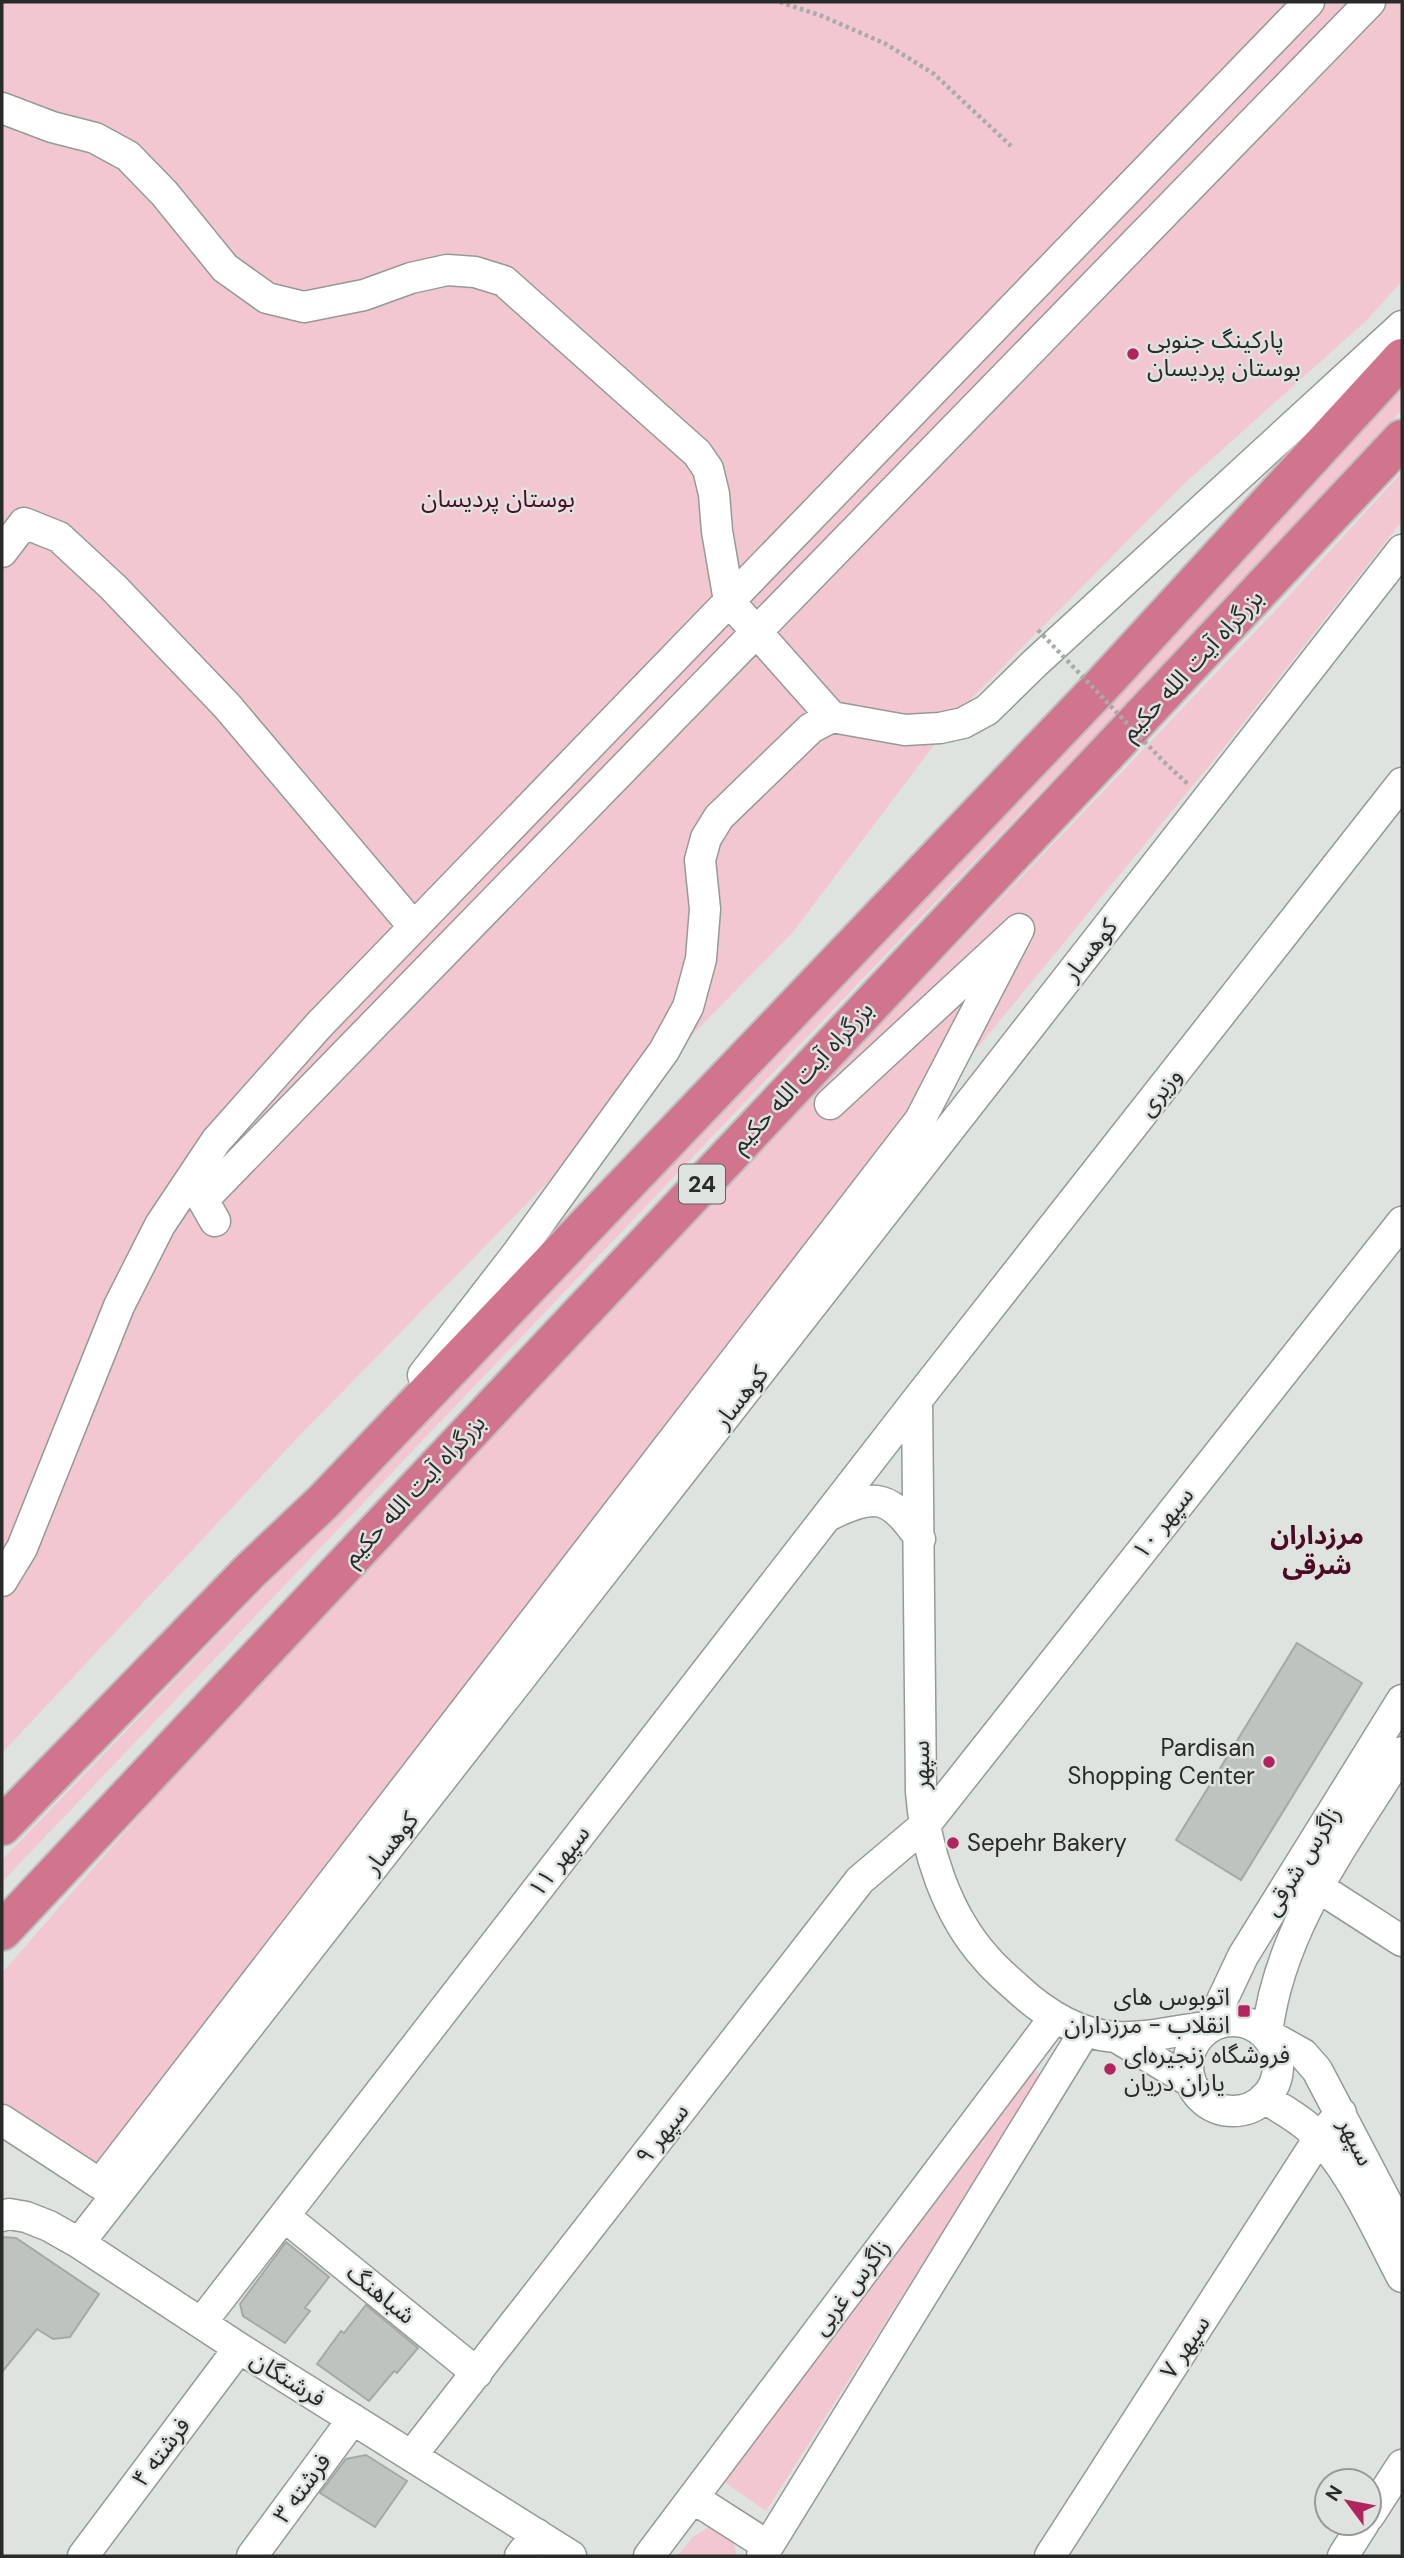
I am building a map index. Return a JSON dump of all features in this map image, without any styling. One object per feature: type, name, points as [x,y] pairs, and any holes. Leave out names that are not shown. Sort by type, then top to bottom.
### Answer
[{"type":"highway","name":"24","points":[[2,1826],[250,1572],[323,1502],[1105,682],[1402,358]]},
{"type":"highway","name":"بزرگراه آیت الله حکیم","points":[[2,1931],[1144,718],[1402,439]]},
{"type":"street","points":[[2,1581],[22,1548],[119,1306],[160,1225],[216,1141],[319,1026],[414,927],[1309,2]]},
{"type":"street","points":[[215,1221],[203,1200],[1370,2]]},
{"type":"street","points":[[2,108],[52,127],[95,138],[128,156],[164,193],[225,268],[267,298],[304,307],[364,295],[411,278],[447,270],[475,272],[504,281],[697,453],[708,469],[714,494],[717,531],[729,601],[831,718]]},
{"type":"street","points":[[323,1502],[516,1255],[664,1051],[688,1007],[701,960],[705,909],[700,860],[712,827],[821,721],[831,718],[913,730],[963,723],[988,710],[1072,628],[1402,326]]},
{"type":"street","points":[[2,552],[24,523],[59,537],[77,553],[114,587],[227,706],[414,927]]},
{"type":"street","name":"کوهسار","points":[[79,2243],[1402,550]]},
{"type":"street","name":"وزیری","points":[[917,1400],[1391,819],[1402,783]]},
{"type":"street","points":[[2,2120],[100,2184],[920,1120],[1019,929],[830,1104]]},
{"type":"street","name":"سپهر ۱۰","points":[[925,1825],[1402,1222]]},
{"type":"street","name":"سپهر ۱۱","points":[[201,2323],[917,1400]]},
{"type":"street","name":"سپهر","points":[[917,1400],[921,1792],[925,1825],[944,1889],[958,1919],[973,1942],[1001,1973],[1054,2018],[1085,2031],[1115,2037]]},
{"type":"street","points":[[827,1517],[852,1503],[879,1501],[895,1508],[909,1522],[920,1539]]},
{"type":"street","name":"زاگرس شرقی","points":[[1210,2026],[1243,1956],[1402,1700]]},
{"type":"street","name":"زاگرس شرقی","points":[[1267,2034],[1271,2001],[1281,1966],[1300,1920],[1402,1752]]},
{"type":"street","name":"سپهر ۹","points":[[412,2455],[860,1880],[925,1825]]},
{"type":"street","points":[[1318,1887],[1402,1941]]},
{"type":"street","points":[[1243,1956],[1242,1975],[1246,1983],[1254,1987],[1263,1986],[1281,1966]]},
{"type":"street","name":"زاگرس غربی","points":[[649,2556],[1054,2018]]},
{"type":"street","points":[[1115,2037],[1210,2026],[1225,2021],[1240,2020],[1255,2025],[1267,2034],[1278,2057],[1279,2069],[1276,2082],[1256,2105],[1241,2111],[1226,2111],[1211,2106],[1199,2096],[1191,2082],[1188,2067],[1190,2051],[1210,2026]]},
{"type":"street","points":[[693,2498],[765,2551],[1085,2031]]},
{"type":"street","name":"سپهر","points":[[1267,2034],[1303,2054],[1317,2070],[1341,2113],[1398,2233],[1402,2277]]},
{"type":"street","points":[[1115,2037],[1191,2082]]},
{"type":"street","name":"سپهر","points":[[1264,2098],[1295,2116],[1319,2138],[1398,2233]]},
{"type":"street","name":"سپهر ۷","points":[[1050,2556],[1319,2138],[1341,2113]]},
{"type":"street","name":"فرشتگان","points":[[2,2216],[9,2214],[26,2217],[79,2243],[239,2348],[412,2455],[528,2545],[571,2556]]},
{"type":"street","name":"شباهنگ","points":[[284,2216],[477,2373]]},
{"type":"street","name":"فرشته ۴","points":[[83,2556],[239,2348]]},
{"type":"street","name":"فرشته ۳","points":[[252,2556],[353,2419]]},
{"type":"street","points":[[1383,2494],[1402,2465]]},
{"type":"street","points":[[1343,2556],[1355,2537]]},
{"type":"path","points":[[780,2],[822,16],[886,44],[934,74],[1011,146]]},
{"type":"path","points":[[1038,630],[1164,762]]},
{"type":"green space","name":"بوستان پردیسان","points":[[2,2],[1402,2],[1402,281],[1367,320],[1186,482],[962,708],[793,932],[301,1434],[2,1753]]},
{"type":"green space","points":[[1402,388],[1402,410],[1218,610],[1032,801],[2,1882],[2,1860],[621,1216],[1306,494]]},
{"type":"green space","points":[[1402,472],[1402,521],[1222,750],[942,1091],[114,2198],[2,2120],[2,1973],[282,1652],[1279,607]]},
{"type":"green space","points":[[1032,2067],[1041,2076],[766,2511],[721,2480]]},
{"type":"green space","points":[[712,2525],[729,2537],[736,2556],[677,2556],[693,2537]]},
{"type":"building","name":"Pardisan Shopping Center","points":[[1297,1643],[1362,1683],[1241,1880],[1176,1840]]},
{"type":"building","points":[[2,2237],[16,2238],[99,2294],[70,2337],[53,2339],[37,2329],[2,2372]]},
{"type":"building","points":[[286,2242],[329,2277],[305,2308],[310,2311],[285,2343],[243,2316],[240,2304]]},
{"type":"building","points":[[366,2305],[418,2348],[369,2401],[317,2364],[341,2331],[344,2333]]},
{"type":"building","points":[[366,2455],[407,2481],[375,2527],[320,2493],[346,2459]]},
{"type":"place","name":"پارکینگ جنوبی بوستان پردیسان","points":[[1133,354]]},
{"type":"place","name":"Pardisan Shopping Center","points":[[1269,1762]]},
{"type":"place","name":"Sepehr Bakery","points":[[953,1843]]},
{"type":"place","name":"اتوبوس های انقلاب - مرزداران","points":[[1244,2011]]},
{"type":"place","name":"فروشگاه زنجیره‌ای یاران دریان","points":[[1110,2069]]},
{"type":"district","name":"مرزداران شرقی","points":[[1317,1550]]}]
